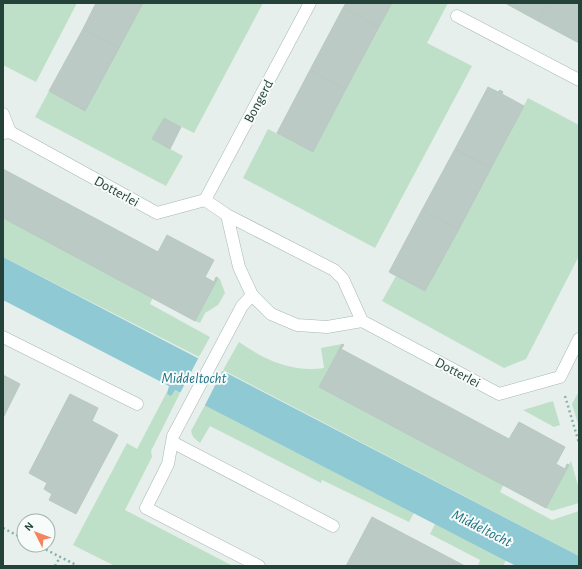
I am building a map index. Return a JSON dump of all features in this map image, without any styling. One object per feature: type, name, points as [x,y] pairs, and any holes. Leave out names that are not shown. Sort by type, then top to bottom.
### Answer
[{"type":"street","name":"Bongerd","points":[[205,200],[310,3]]},
{"type":"street","points":[[457,16],[579,80]]},
{"type":"street","name":"Dotterlei","points":[[3,114],[7,132],[157,213],[205,200]]},
{"type":"street","points":[[205,200],[227,215],[334,270],[343,279],[362,321],[327,327],[297,325],[271,314],[252,295],[239,267],[227,215]]},
{"type":"street","points":[[252,295],[242,306],[172,436],[168,464],[146,508],[259,566]]},
{"type":"street","name":"Dotterlei","points":[[362,321],[499,394],[560,377]]},
{"type":"street","points":[[3,337],[137,404]]},
{"type":"street","points":[[560,377],[579,339]]},
{"type":"street","points":[[172,442],[333,526]]},
{"type":"path","points":[[560,377],[579,443]]},
{"type":"path","points":[[3,528],[16,535]]},
{"type":"path","points":[[52,553],[78,566]]},
{"type":"path","points":[[55,566],[60,557]]},
{"type":"green space","points":[[3,3],[77,3],[36,82],[3,65]]},
{"type":"green space","points":[[143,3],[263,3],[194,133],[164,118],[152,139],[183,156],[166,186],[35,117],[49,91],[85,110]]},
{"type":"green space","points":[[392,3],[448,3],[427,43],[472,66],[375,248],[243,178],[268,129],[313,152]]},
{"type":"green space","points":[[528,98],[579,125],[579,256],[526,359],[504,368],[382,301],[396,276],[425,291]]},
{"type":"green space","points":[[3,218],[153,297],[150,304],[210,337],[199,357],[3,257]]},
{"type":"green space","points":[[218,278],[220,279],[225,293],[218,305],[205,313],[200,323],[195,321]]},
{"type":"green space","points":[[239,342],[268,359],[290,366],[312,369],[324,368],[321,348],[342,344],[319,387],[504,484],[500,492],[552,520],[579,511],[579,556],[223,370]]},
{"type":"green space","points":[[170,386],[167,394],[175,390],[180,393],[151,451],[152,457],[125,510],[233,566],[115,566],[73,545],[127,443],[137,449]]},
{"type":"green space","points":[[579,391],[579,427],[572,404]]},
{"type":"green space","points":[[553,401],[560,425],[554,427],[523,410]]},
{"type":"green space","points":[[205,405],[414,513],[409,522],[322,480],[321,483],[210,426],[200,443],[193,437],[191,431]]},
{"type":"green space","points":[[571,461],[579,489],[579,503],[552,511],[546,508]]},
{"type":"green space","points":[[435,524],[506,560],[503,566],[478,566],[480,560],[430,534]]},
{"type":"water","name":"Middeltocht","points":[[3,257],[579,556],[579,566],[516,566],[175,390],[171,396],[167,394],[169,386],[3,300]]},
{"type":"pier","points":[[200,355],[224,368],[204,407],[179,395]]},
{"type":"building","points":[[96,3],[143,3],[119,48],[83,29]]},
{"type":"building","points":[[346,3],[392,3],[379,27],[343,8]]},
{"type":"building","points":[[505,3],[548,3],[538,21]]},
{"type":"building","points":[[548,3],[579,3],[579,43],[538,21]]},
{"type":"building","points":[[343,8],[379,27],[346,89],[310,70]]},
{"type":"building","points":[[83,29],[119,48],[85,111],[49,91]]},
{"type":"building","points":[[310,70],[346,89],[313,152],[277,133]]},
{"type":"building","points":[[488,87],[498,92],[500,90],[503,92],[502,94],[524,106],[491,168],[455,149]]},
{"type":"building","points":[[164,118],[181,127],[170,149],[152,139]]},
{"type":"building","points":[[455,149],[491,168],[459,229],[422,210]]},
{"type":"building","points":[[3,169],[158,252],[167,235],[214,260],[205,277],[214,282],[216,277],[218,278],[195,321],[3,218]]},
{"type":"building","points":[[422,210],[459,229],[425,291],[389,272]]},
{"type":"building","points":[[342,344],[344,345],[341,349],[509,439],[519,422],[565,447],[556,464],[565,469],[567,464],[569,465],[546,508],[319,387]]},
{"type":"building","points":[[3,375],[20,384],[3,418]]},
{"type":"building","points":[[70,394],[98,408],[92,421],[118,435],[76,514],[49,500],[52,494],[44,489],[47,483],[29,473]]},
{"type":"building","points":[[372,517],[465,566],[346,566]]}]
